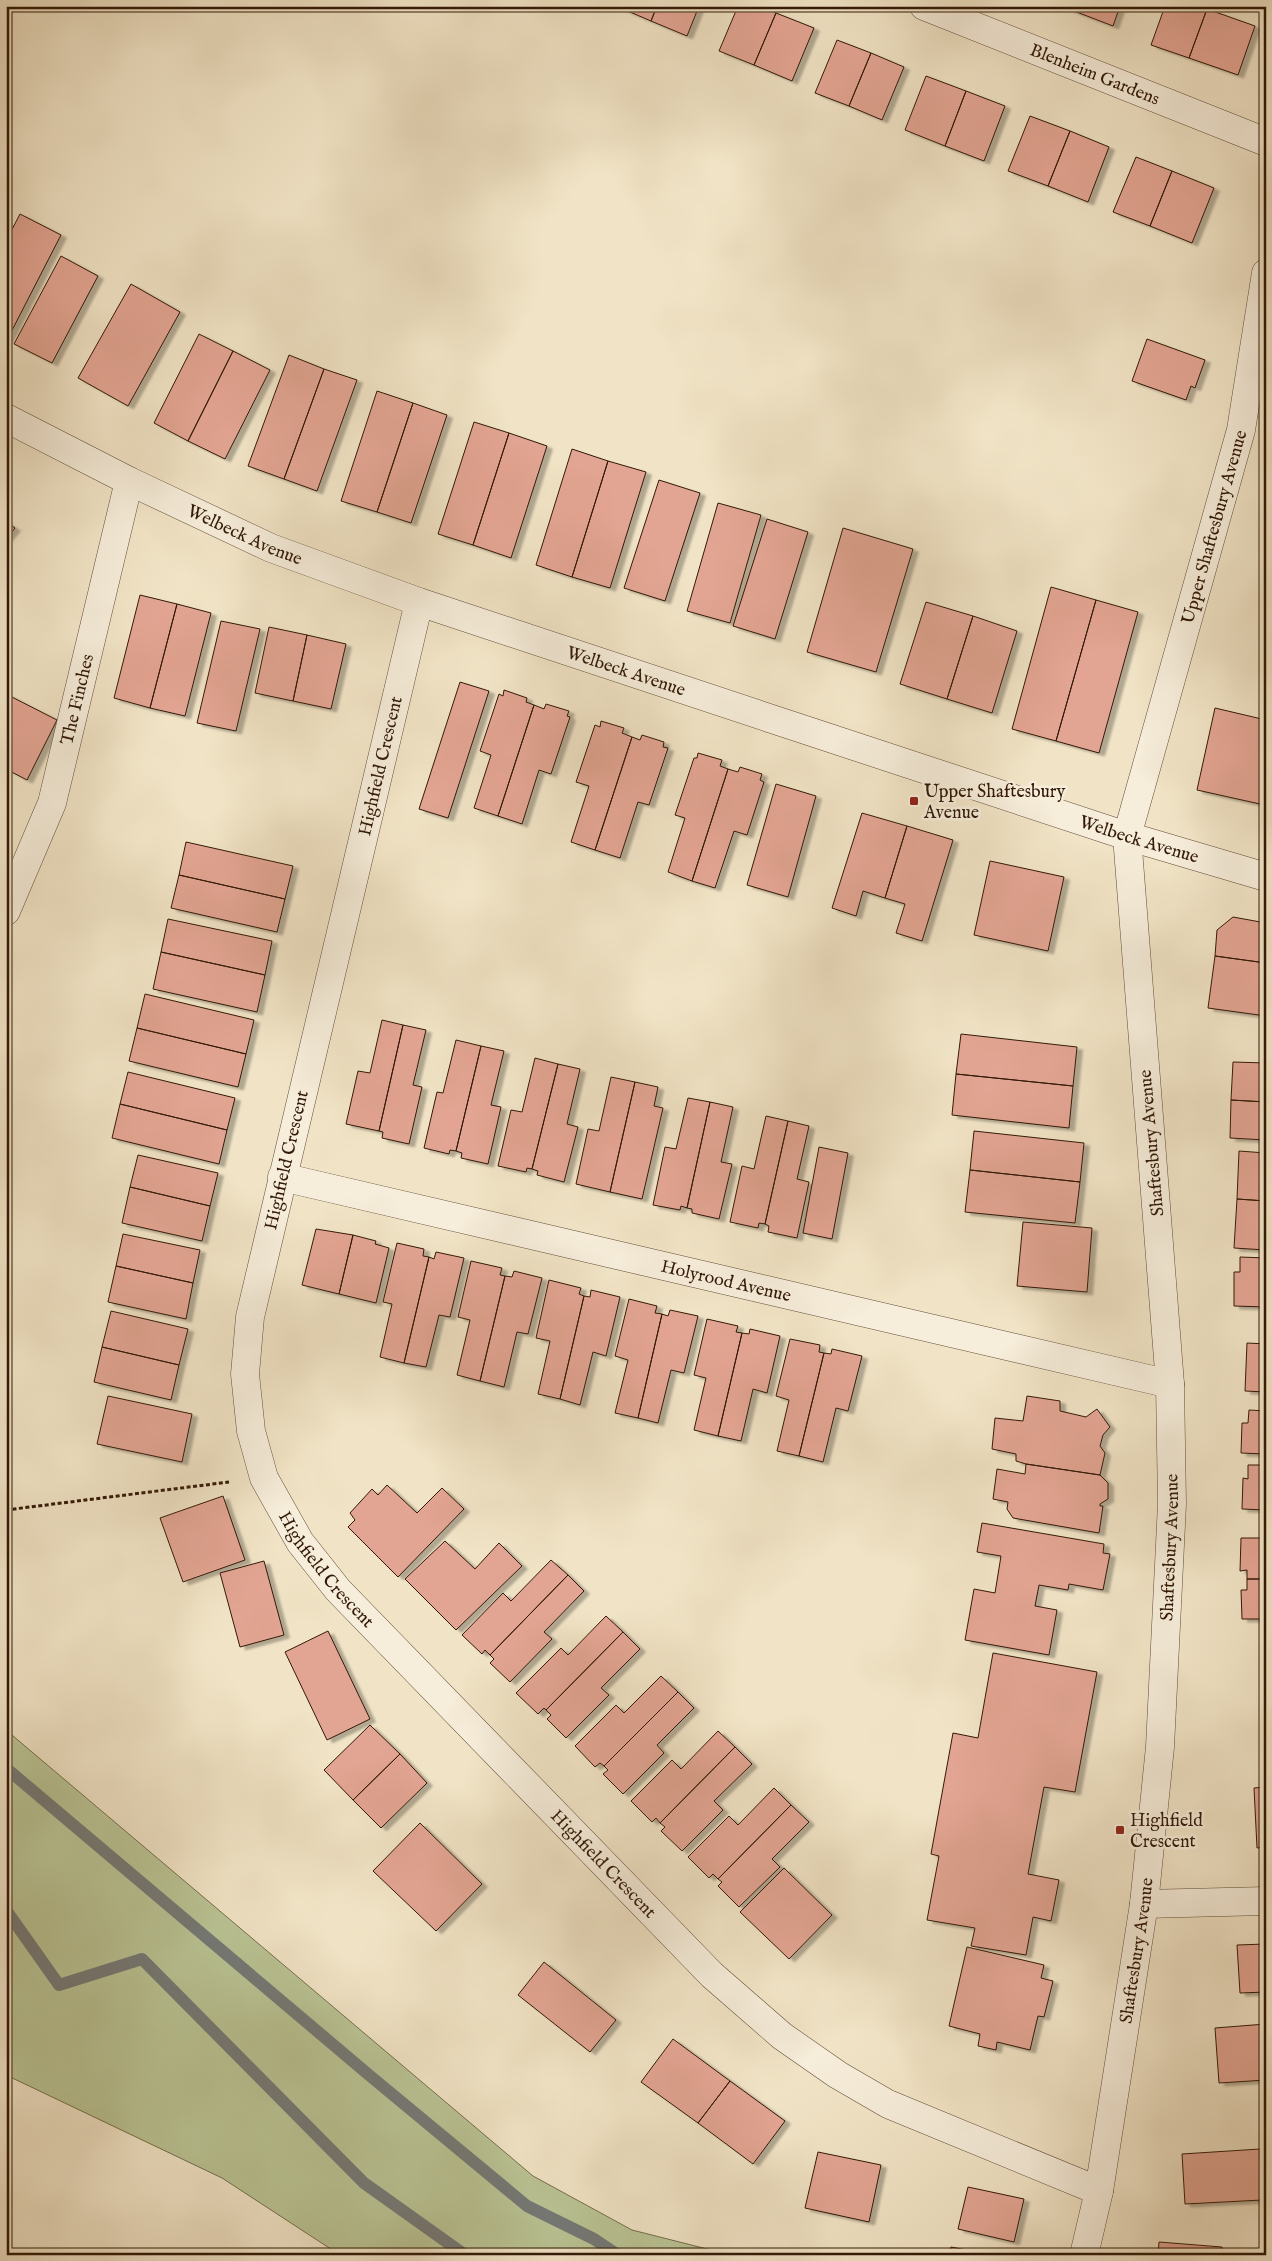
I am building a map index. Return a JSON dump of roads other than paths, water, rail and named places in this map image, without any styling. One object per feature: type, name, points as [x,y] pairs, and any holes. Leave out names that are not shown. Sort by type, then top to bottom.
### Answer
[{"type":"street","name":"Blenheim Gardens","points":[[924,6],[1266,142]]},
{"type":"street","name":"Upper Shaftesbury Avenue","points":[[1127,836],[1241,430],[1266,273]]},
{"type":"street","name":"Welbeck Avenue","points":[[6,418],[129,482],[271,548],[419,602],[1127,836],[1266,877]]},
{"type":"street","name":"The Finches","points":[[6,911],[52,803],[129,482]]},
{"type":"street","name":"Highfield Crescent","points":[[419,602],[250,1317],[245,1374],[251,1432],[264,1478],[300,1542],[338,1590],[712,1975],[782,2036],[838,2075],[888,2104],[1099,2191]]},
{"type":"street","name":"Shaftesbury Avenue","points":[[1084,2255],[1099,2191],[1144,1904],[1160,1747],[1172,1504],[1170,1384],[1127,836]]},
{"type":"street","name":"Holyrood Avenue","points":[[282,1178],[1170,1384]]},
{"type":"street","points":[[1144,1904],[1266,1901]]},
{"type":"waterway","points":[[6,1768],[527,2206],[594,2239],[618,2255]]},
{"type":"waterway","points":[[6,1910],[59,1985],[142,1959],[364,2183],[465,2255]]},
{"type":"place","name":"Upper Shaftesbury Avenue","points":[[914,801]]},
{"type":"place","name":"Highfield Crescent","points":[[1120,1830]]}]
